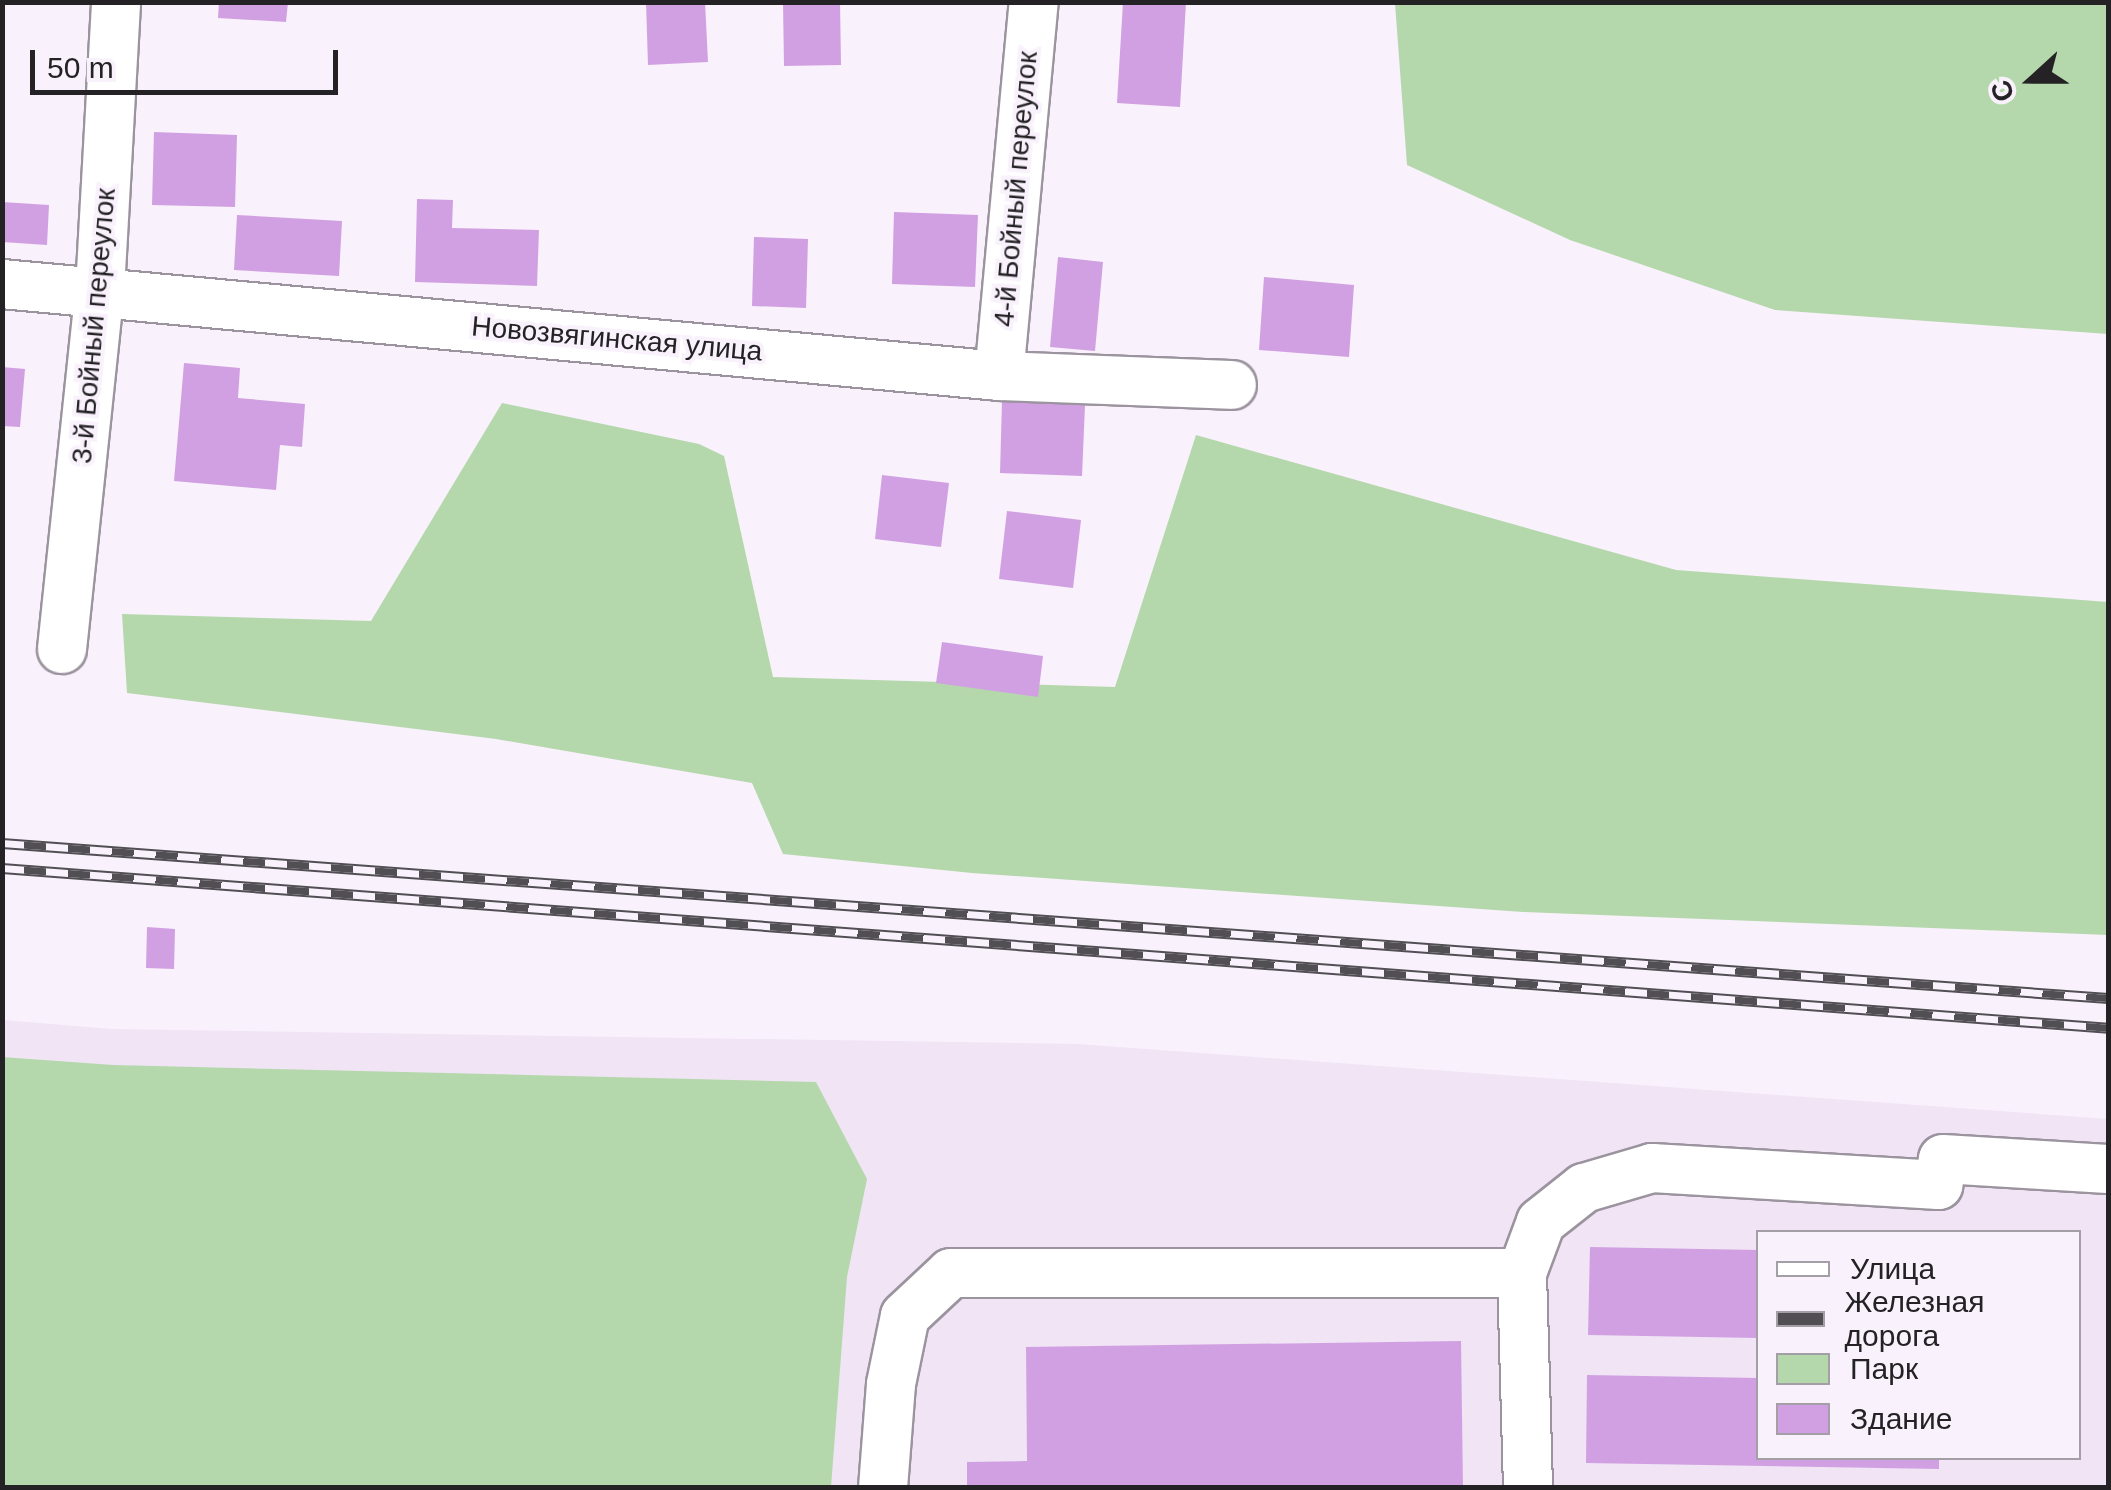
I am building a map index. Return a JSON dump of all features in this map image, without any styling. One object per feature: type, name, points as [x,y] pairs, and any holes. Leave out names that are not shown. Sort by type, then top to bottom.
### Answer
[{"type":"street","name":"3-й Бойный переулок","points":[[62,648],[100,290],[116,2]]},
{"type":"street","name":"4-й Бойный переулок","points":[[999,376],[1034,2]]},
{"type":"street","name":"Новозвягинская улица","points":[[2,284],[100,290],[999,376],[1232,385]]},
{"type":"street","points":[[1528,1488],[1522,1274],[1541,1222],[1584,1188],[1652,1168],[1938,1185],[1943,1159],[2108,1169]]},
{"type":"street","points":[[883,1488],[891,1384],[906,1316],[951,1273],[1522,1274]]},
{"type":"shaded area","points":[[2,1020],[111,1029],[1077,1044],[2108,1119],[2108,1487],[3,1487]]},
{"type":"green space","points":[[1395,3],[2108,3],[2108,334],[1775,310],[1570,240],[1407,165]]},
{"type":"green space","points":[[502,403],[699,444],[724,456],[773,677],[1115,687],[1196,435],[1676,570],[2108,602],[2108,935],[1523,912],[972,873],[783,854],[752,783],[496,739],[127,693],[122,614],[371,621]]},
{"type":"green space","points":[[2,1057],[113,1065],[816,1082],[867,1179],[847,1277],[831,1487],[3,1487]]},
{"type":"building","points":[[219,2],[288,2],[286,22],[218,18]]},
{"type":"building","points":[[646,2],[705,2],[708,62],[648,65]]},
{"type":"building","points":[[783,2],[840,2],[841,65],[784,66]]},
{"type":"building","points":[[1123,2],[1186,2],[1180,107],[1117,103]]},
{"type":"building","points":[[154,132],[237,135],[235,207],[152,205]]},
{"type":"building","points":[[417,199],[453,200],[452,228],[539,230],[537,286],[415,282]]},
{"type":"building","points":[[2,202],[49,205],[47,245],[2,242]]},
{"type":"building","points":[[894,212],[978,215],[975,287],[892,284]]},
{"type":"building","points":[[237,215],[342,221],[339,276],[234,270]]},
{"type":"building","points":[[754,237],[808,239],[806,308],[752,306]]},
{"type":"building","points":[[1058,257],[1103,262],[1095,351],[1050,347]]},
{"type":"building","points":[[1264,277],[1354,285],[1349,357],[1259,350]]},
{"type":"building","points":[[184,363],[240,368],[238,398],[305,404],[302,447],[280,445],[276,490],[174,481]]},
{"type":"building","points":[[2,367],[25,369],[20,427],[2,426]]},
{"type":"building","points":[[1002,401],[1085,405],[1082,476],[1000,473]]},
{"type":"building","points":[[882,475],[949,483],[941,547],[875,539]]},
{"type":"building","points":[[1007,511],[1081,520],[1073,588],[999,579]]},
{"type":"building","points":[[942,642],[1043,656],[1038,697],[936,683]]},
{"type":"building","points":[[147,927],[175,929],[174,969],[146,968]]},
{"type":"building","points":[[1590,1247],[1756,1250],[1756,1338],[1588,1335]]},
{"type":"building","points":[[1461,1341],[1463,1488],[967,1488],[967,1462],[1027,1461],[1026,1347]]},
{"type":"building","points":[[1587,1375],[1756,1378],[1756,1460],[1939,1460],[1939,1469],[1586,1463]]},
{"type":"railway","points":[[2,843],[2108,998]]},
{"type":"railway","points":[[2,868],[2108,1028]]}]
